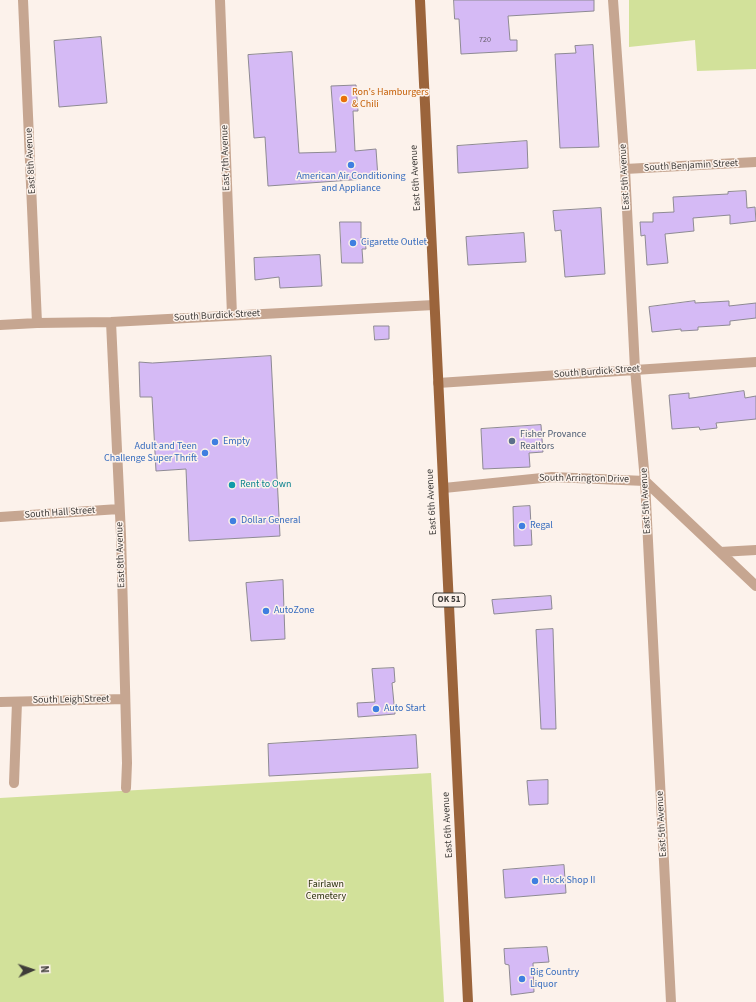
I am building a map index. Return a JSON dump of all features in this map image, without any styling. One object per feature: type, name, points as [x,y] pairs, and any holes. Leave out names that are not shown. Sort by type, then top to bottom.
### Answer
[{"type":"main road","name":"East 6th Avenue","points":[[420,0],[468,1002]]},
{"type":"street","name":"East 8th Avenue","points":[[24,0],[38,323]]},
{"type":"street","name":"East 7th Avenue","points":[[220,0],[232,315]]},
{"type":"street","name":"East 5th Avenue","points":[[613,0],[625,169],[635,369],[645,481],[671,1002]]},
{"type":"street","name":"South Benjamin Street","points":[[625,169],[756,162]]},
{"type":"street","name":"South Burdick Street","points":[[0,325],[111,322],[434,305]]},
{"type":"street","name":"East 8th Avenue","points":[[111,322],[120,509],[127,763],[126,788]]},
{"type":"street","name":"South Burdick Street","points":[[438,383],[756,362]]},
{"type":"street","name":"South Arrington Drive","points":[[444,488],[552,477],[645,481]]},
{"type":"street","points":[[645,481],[756,586]]},
{"type":"street","name":"South Hall Street","points":[[0,517],[120,509]]},
{"type":"street","points":[[720,552],[756,550]]},
{"type":"street","name":"South Leigh Street","points":[[0,702],[125,699]]},
{"type":"street","points":[[14,783],[17,702]]},
{"type":"green space","points":[[629,0],[756,0],[756,69],[697,71],[695,40],[629,47]]},
{"type":"green space","name":"Fairlawn Cemetery","points":[[431,773],[444,1002],[0,1002],[0,798]]},
{"type":"building","points":[[454,0],[594,0],[594,11],[508,16],[510,40],[517,40],[517,51],[461,54],[459,19],[455,19]]},
{"type":"building","points":[[101,37],[107,103],[59,107],[54,41]]},
{"type":"building","points":[[593,45],[599,147],[560,148],[555,54],[576,53],[575,46]]},
{"type":"building","points":[[292,52],[299,153],[336,152],[331,86],[356,85],[358,111],[353,111],[355,151],[376,149],[378,178],[268,186],[265,137],[254,138],[248,55]]},
{"type":"building","points":[[527,141],[528,168],[458,173],[457,146]]},
{"type":"building","points":[[746,191],[747,208],[755,207],[756,221],[730,224],[730,215],[693,218],[694,231],[665,234],[668,263],[647,265],[645,235],[641,236],[640,222],[653,222],[653,213],[674,212],[673,197],[728,194],[728,192]]},
{"type":"building","points":[[601,208],[605,274],[565,277],[561,230],[555,231],[553,211]]},
{"type":"building","name":"Cigarette Outlet","points":[[340,222],[361,222],[361,238],[365,238],[366,249],[362,249],[363,263],[342,263]]},
{"type":"building","points":[[524,233],[526,262],[468,265],[466,237]]},
{"type":"building","points":[[320,255],[322,286],[280,288],[279,277],[255,280],[254,258]]},
{"type":"building","points":[[695,301],[695,303],[729,301],[729,306],[756,303],[756,318],[730,321],[730,325],[698,327],[698,330],[681,331],[681,329],[652,332],[649,307]]},
{"type":"building","points":[[374,326],[389,326],[389,339],[375,340]]},
{"type":"building","points":[[271,356],[280,536],[189,541],[186,469],[156,471],[152,397],[140,397],[139,362],[152,363]]},
{"type":"building","points":[[744,391],[745,398],[756,396],[756,419],[716,423],[717,428],[700,430],[699,427],[672,429],[669,395],[689,393],[689,398]]},
{"type":"building","name":"Fisher Provance Realtors","points":[[541,425],[543,452],[529,453],[530,467],[483,469],[481,429]]},
{"type":"building","name":"Regal","points":[[530,506],[532,545],[514,546],[513,507]]},
{"type":"building","name":"AutoZone","points":[[283,580],[285,639],[251,641],[246,583]]},
{"type":"building","points":[[551,596],[552,609],[494,614],[492,600]]},
{"type":"building","points":[[553,629],[556,729],[541,729],[536,630]]},
{"type":"building","points":[[394,668],[395,682],[392,683],[395,714],[358,717],[357,703],[375,702],[372,669]]},
{"type":"building","points":[[416,735],[418,768],[269,776],[268,744]]},
{"type":"building","points":[[548,780],[548,804],[529,805],[527,781]]},
{"type":"building","name":"Hock Shop II","points":[[564,865],[566,893],[505,898],[503,870]]},
{"type":"building","name":"Big Country Liquor","points":[[547,947],[549,962],[533,963],[534,992],[511,995],[509,965],[505,964],[504,949]]},
{"type":"place","name":"Ron's Hamburgers & Chili","points":[[344,99]]},
{"type":"place","name":"American Air Conditioning and Appliance","points":[[351,165]]},
{"type":"place","name":"Cigarette Outlet","points":[[353,243]]},
{"type":"place","name":"Fisher Provance Realtors","points":[[512,441]]},
{"type":"place","name":"Empty","points":[[215,442]]},
{"type":"place","name":"Adult and Teen Challenge Super Thrift","points":[[205,453]]},
{"type":"place","name":"Rent to Own","points":[[232,485]]},
{"type":"place","name":"Dollar General","points":[[233,521]]},
{"type":"place","name":"Regal","points":[[522,526]]},
{"type":"place","name":"AutoZone","points":[[266,611]]},
{"type":"place","name":"Auto Start","points":[[376,709]]},
{"type":"place","name":"Hock Shop II","points":[[535,881]]},
{"type":"place","name":"Big Country Liquor","points":[[522,979]]}]
